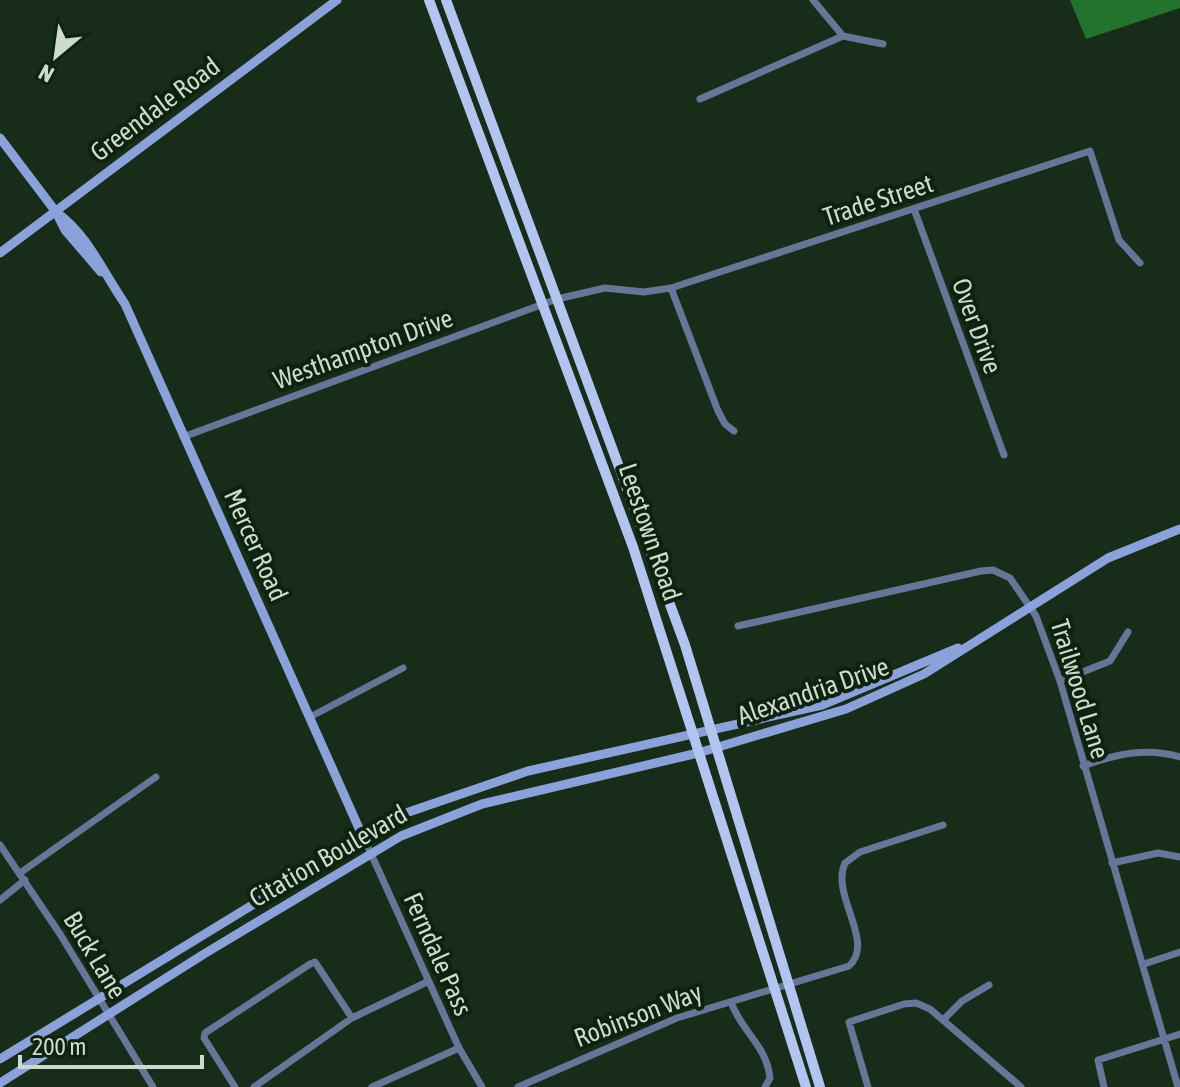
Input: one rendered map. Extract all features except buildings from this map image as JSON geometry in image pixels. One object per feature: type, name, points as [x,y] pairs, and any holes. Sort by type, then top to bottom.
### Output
[{"type":"main road","name":"Leestown Road","points":[[429,0],[544,303],[653,607],[806,1087]]},
{"type":"main road","name":"Leestown Road","points":[[446,0],[685,645],[708,729],[742,823],[820,1087]]},
{"type":"street","name":"Greendale Road","points":[[0,253],[337,0]]},
{"type":"street","points":[[813,0],[843,36]]},
{"type":"street","points":[[700,99],[843,36],[883,44]]},
{"type":"street","name":"Mercer Road","points":[[0,138],[56,212],[71,223],[96,255],[136,328],[362,835]]},
{"type":"street","name":"Trade Street","points":[[557,299],[605,288],[644,292],[671,288],[1090,151],[1119,240],[1140,263]]},
{"type":"street","name":"Over Drive","points":[[914,209],[1004,455]]},
{"type":"street","points":[[671,288],[718,411],[725,424],[734,431]]},
{"type":"street","name":"Westhampton Drive","points":[[183,437],[557,299]]},
{"type":"street","name":"Alexandria Drive","points":[[714,747],[846,709],[924,674],[1108,558],[1180,529]]},
{"type":"street","name":"Trailwood Lane","points":[[738,626],[981,571],[993,570],[1010,578],[1031,604],[1060,681],[1178,1087]]},
{"type":"street","points":[[1060,681],[1110,661],[1128,632]]},
{"type":"street","name":"Alexandria Drive","points":[[708,729],[822,705],[965,646]]},
{"type":"street","points":[[310,717],[403,668]]},
{"type":"street","name":"Citation Boulevard","points":[[0,1059],[362,835],[400,815],[486,784],[708,729]]},
{"type":"street","name":"Citation Boulevard","points":[[0,1083],[370,853],[445,816],[482,804],[714,747]]},
{"type":"street","points":[[1083,766],[1112,756],[1138,752],[1180,757]]},
{"type":"street","points":[[0,900],[23,877],[156,777]]},
{"type":"street","name":"Robinson Way","points":[[518,1087],[677,1018],[844,969],[857,957],[858,943],[840,877],[851,857],[943,825]]},
{"type":"street","name":"Ferndale Pass","points":[[362,835],[459,1048],[482,1087]]},
{"type":"street","name":"Buck Lane","points":[[0,845],[153,1087]]},
{"type":"street","points":[[1112,863],[1158,853],[1180,857]]},
{"type":"street","points":[[1144,964],[1180,952]]},
{"type":"street","points":[[235,1087],[204,1038],[205,1033],[310,964],[315,962],[352,1018]]},
{"type":"street","points":[[254,1087],[352,1018],[429,981]]},
{"type":"street","points":[[943,1020],[971,993],[989,985]]},
{"type":"street","points":[[731,1002],[736,1017],[763,1049],[770,1078],[765,1087]]},
{"type":"street","points":[[868,1087],[850,1029],[852,1019],[916,1003],[943,1020],[1021,1087]]},
{"type":"street","points":[[1104,1087],[1098,1060],[1180,1034]]},
{"type":"street","points":[[372,1087],[459,1048]]},
{"type":"green space","points":[[1070,0],[1180,0],[1180,8],[1086,39]]}]
